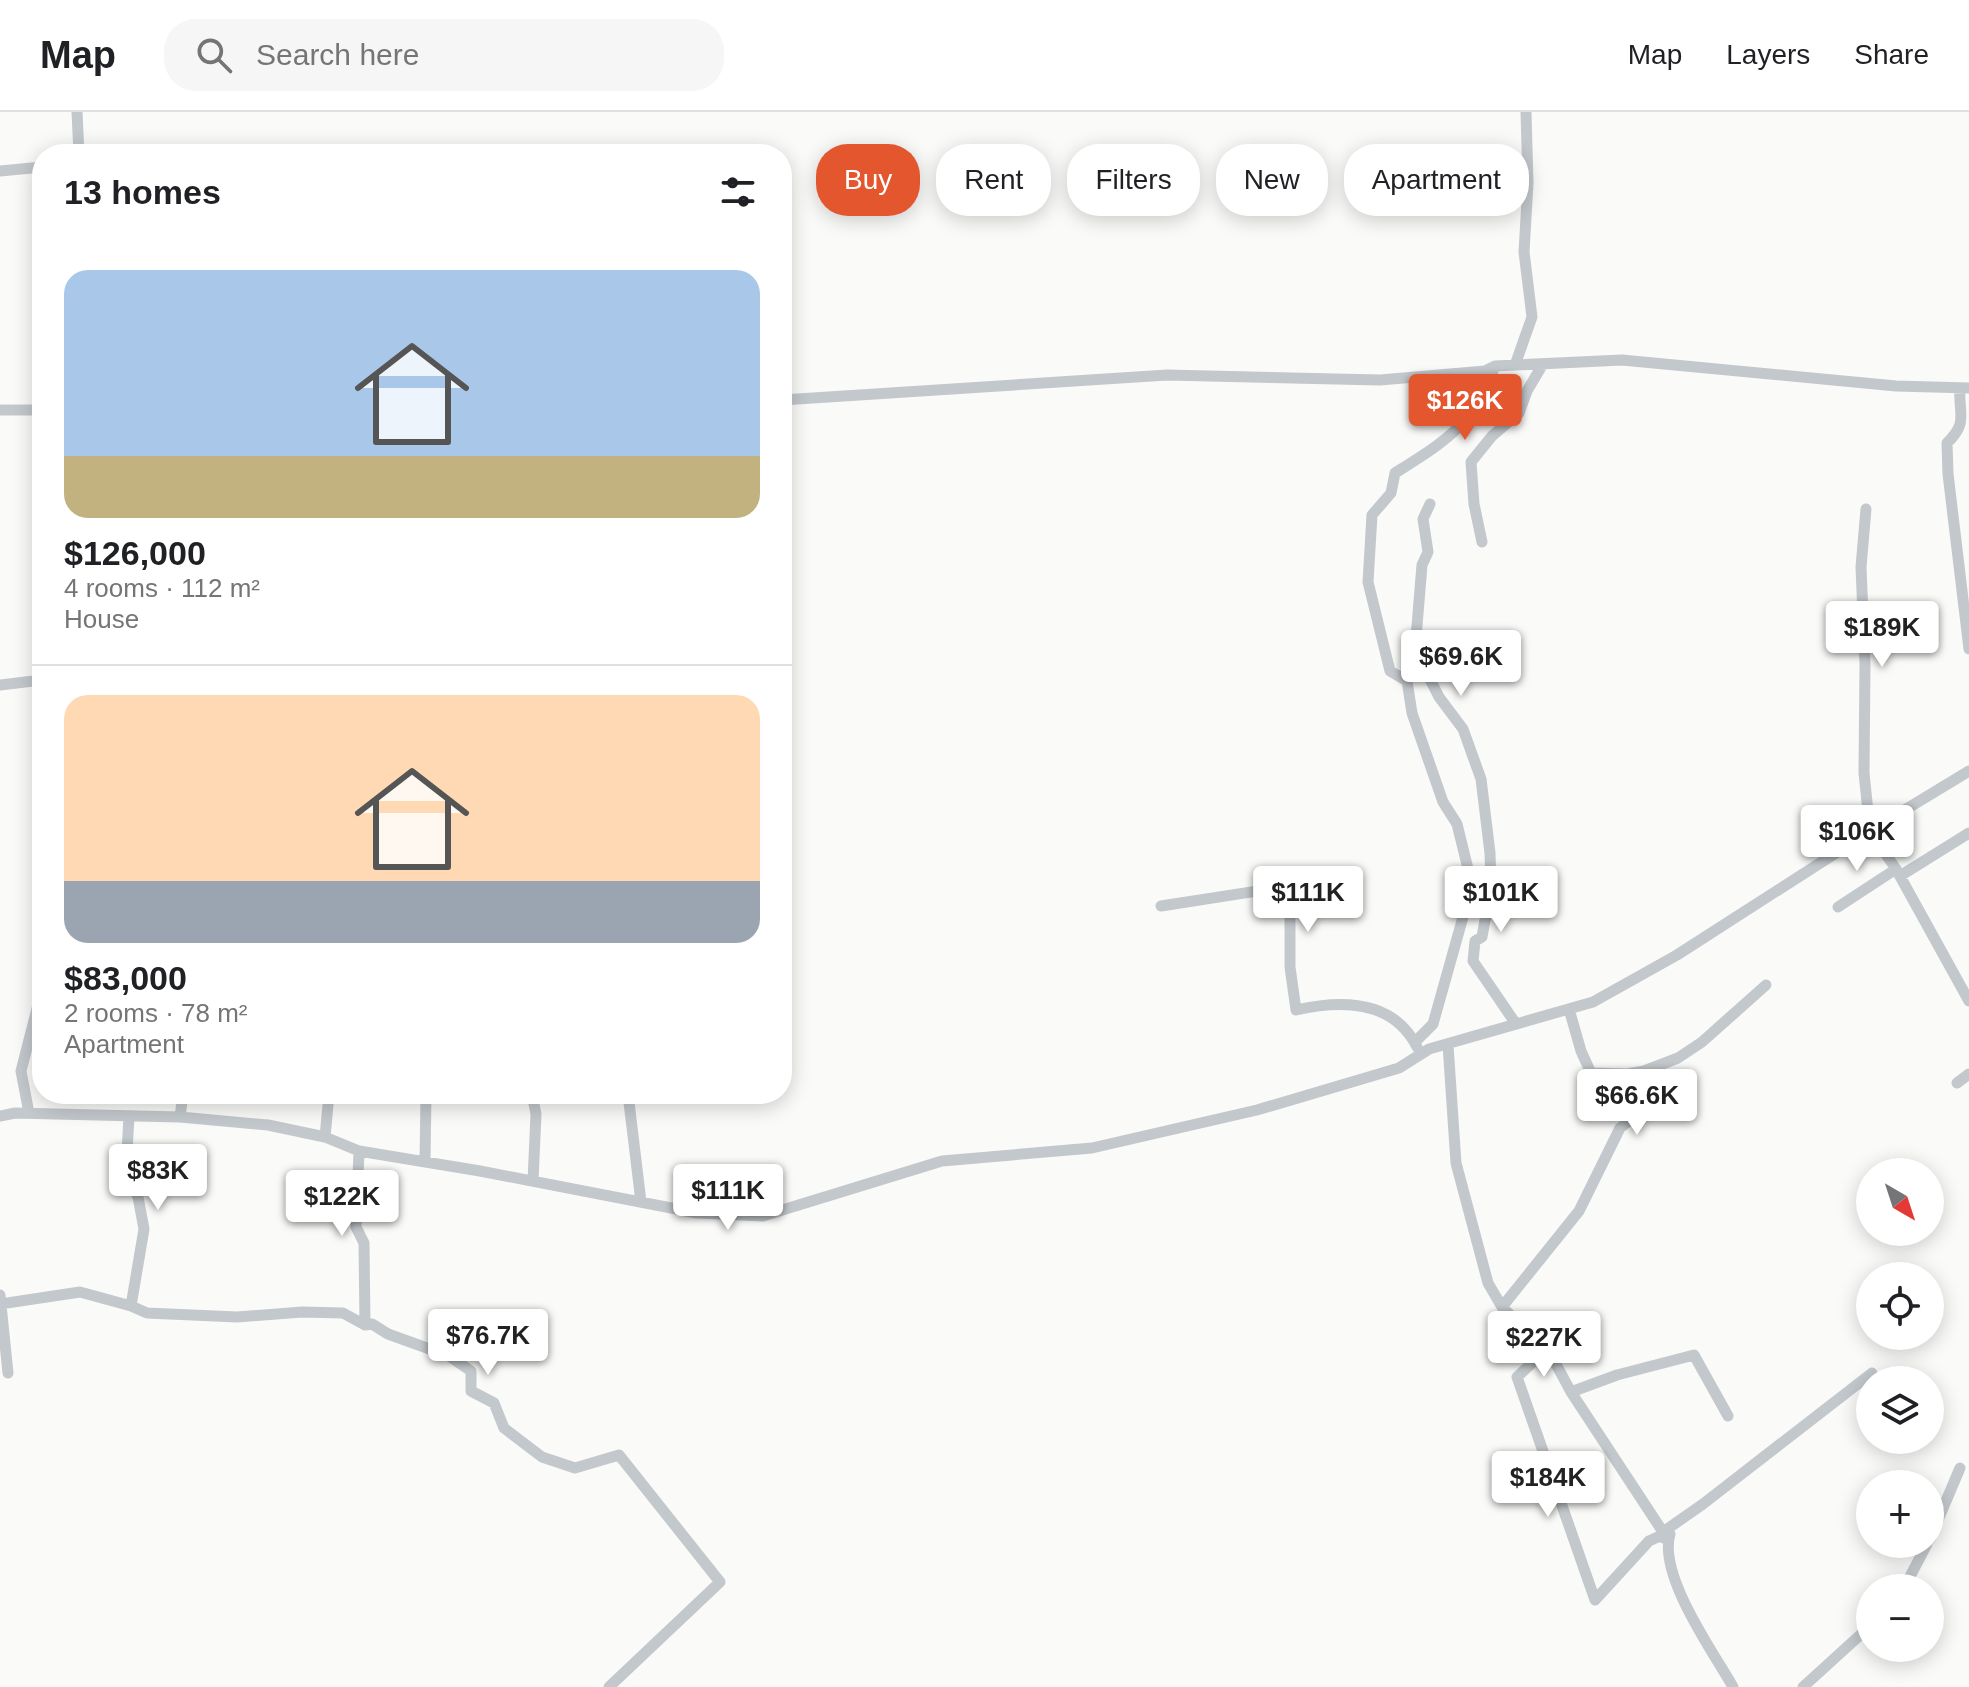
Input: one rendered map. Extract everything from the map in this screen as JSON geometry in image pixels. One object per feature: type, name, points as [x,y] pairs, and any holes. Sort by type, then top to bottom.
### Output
[{"type":"street","points":[[77,112],[79,144]]},
{"type":"street","points":[[1515,365],[1532,317],[1524,252],[1528,183],[1526,112]]},
{"type":"street","points":[[0,171],[32,168]]},
{"type":"street","points":[[792,399],[1167,375],[1380,380],[1485,371],[1495,366],[1622,360],[1896,386],[1965,388],[1959,432],[1947,443],[1969,649]]},
{"type":"street","points":[[1482,542],[1474,504],[1471,462],[1492,436],[1519,413],[1527,391],[1543,364]]},
{"type":"street","points":[[1415,1042],[1433,1024],[1472,885],[1457,824],[1443,802],[1412,713],[1407,681],[1390,671],[1368,582],[1372,515],[1391,493],[1395,473],[1441,443],[1465,422],[1484,395],[1495,366]]},
{"type":"street","points":[[0,410],[32,410]]},
{"type":"street","points":[[1430,504],[1423,519],[1428,552],[1422,565],[1415,650],[1439,697],[1463,729],[1481,779],[1491,886],[1490,904],[1482,937],[1475,941],[1473,961],[1516,1024]]},
{"type":"street","points":[[1866,509],[1861,567],[1865,664],[1864,773],[1870,831],[1898,872],[1969,1001]]},
{"type":"street","points":[[0,685],[32,681]]},
{"type":"street","points":[[0,1116],[29,1113],[180,1117],[268,1125],[325,1137],[359,1151],[697,1213],[763,1216],[942,1161],[1092,1148],[1257,1110],[1399,1068],[1424,1052],[1593,1002],[1677,955],[1969,771]]},
{"type":"street","points":[[1838,907],[1969,833]]},
{"type":"street","points":[[1472,885],[1491,886]]},
{"type":"street","points":[[1161,906],[1290,886],[1291,991],[1296,1010],[1327,1003],[1354,1003],[1389,1016],[1424,1052]]},
{"type":"street","points":[[1569,1009],[1591,1073],[1627,1074],[1678,1058],[1702,1042],[1766,985]]},
{"type":"street","points":[[29,1113],[21,1071],[32,1028]]},
{"type":"street","points":[[1448,1045],[1456,1163],[1488,1283],[1502,1307],[1547,1349],[1571,1392],[1666,1536],[1673,1581],[1733,1687]]},
{"type":"street","points":[[1502,1307],[1579,1211],[1620,1128],[1647,1107],[1661,1105],[1644,1071]]},
{"type":"street","points":[[1957,1083],[1969,1074]]},
{"type":"street","points":[[180,1117],[182,1104]]},
{"type":"street","points":[[325,1137],[328,1104]]},
{"type":"street","points":[[425,1162],[426,1104]]},
{"type":"street","points":[[533,1181],[534,1104]]},
{"type":"street","points":[[629,1104],[641,1202]]},
{"type":"street","points":[[129,1116],[126,1171],[138,1197],[144,1229],[131,1306]]},
{"type":"street","points":[[359,1151],[356,1227],[364,1243],[365,1325]]},
{"type":"street","points":[[8,1373],[1,1301],[80,1292],[147,1313],[237,1317],[302,1312],[343,1313],[365,1325],[372,1324],[388,1334],[449,1356],[471,1371],[471,1391],[494,1403],[504,1428],[542,1457],[575,1468],[619,1455],[720,1582],[609,1687]]},
{"type":"street","points":[[1547,1349],[1517,1377],[1595,1600],[1649,1541],[1666,1536],[1856,1385]]},
{"type":"street","points":[[1571,1392],[1617,1375],[1694,1355],[1728,1416]]},
{"type":"street","points":[[1944,1506],[1960,1468]]},
{"type":"street","points":[[1803,1687],[1856,1639]]}]
